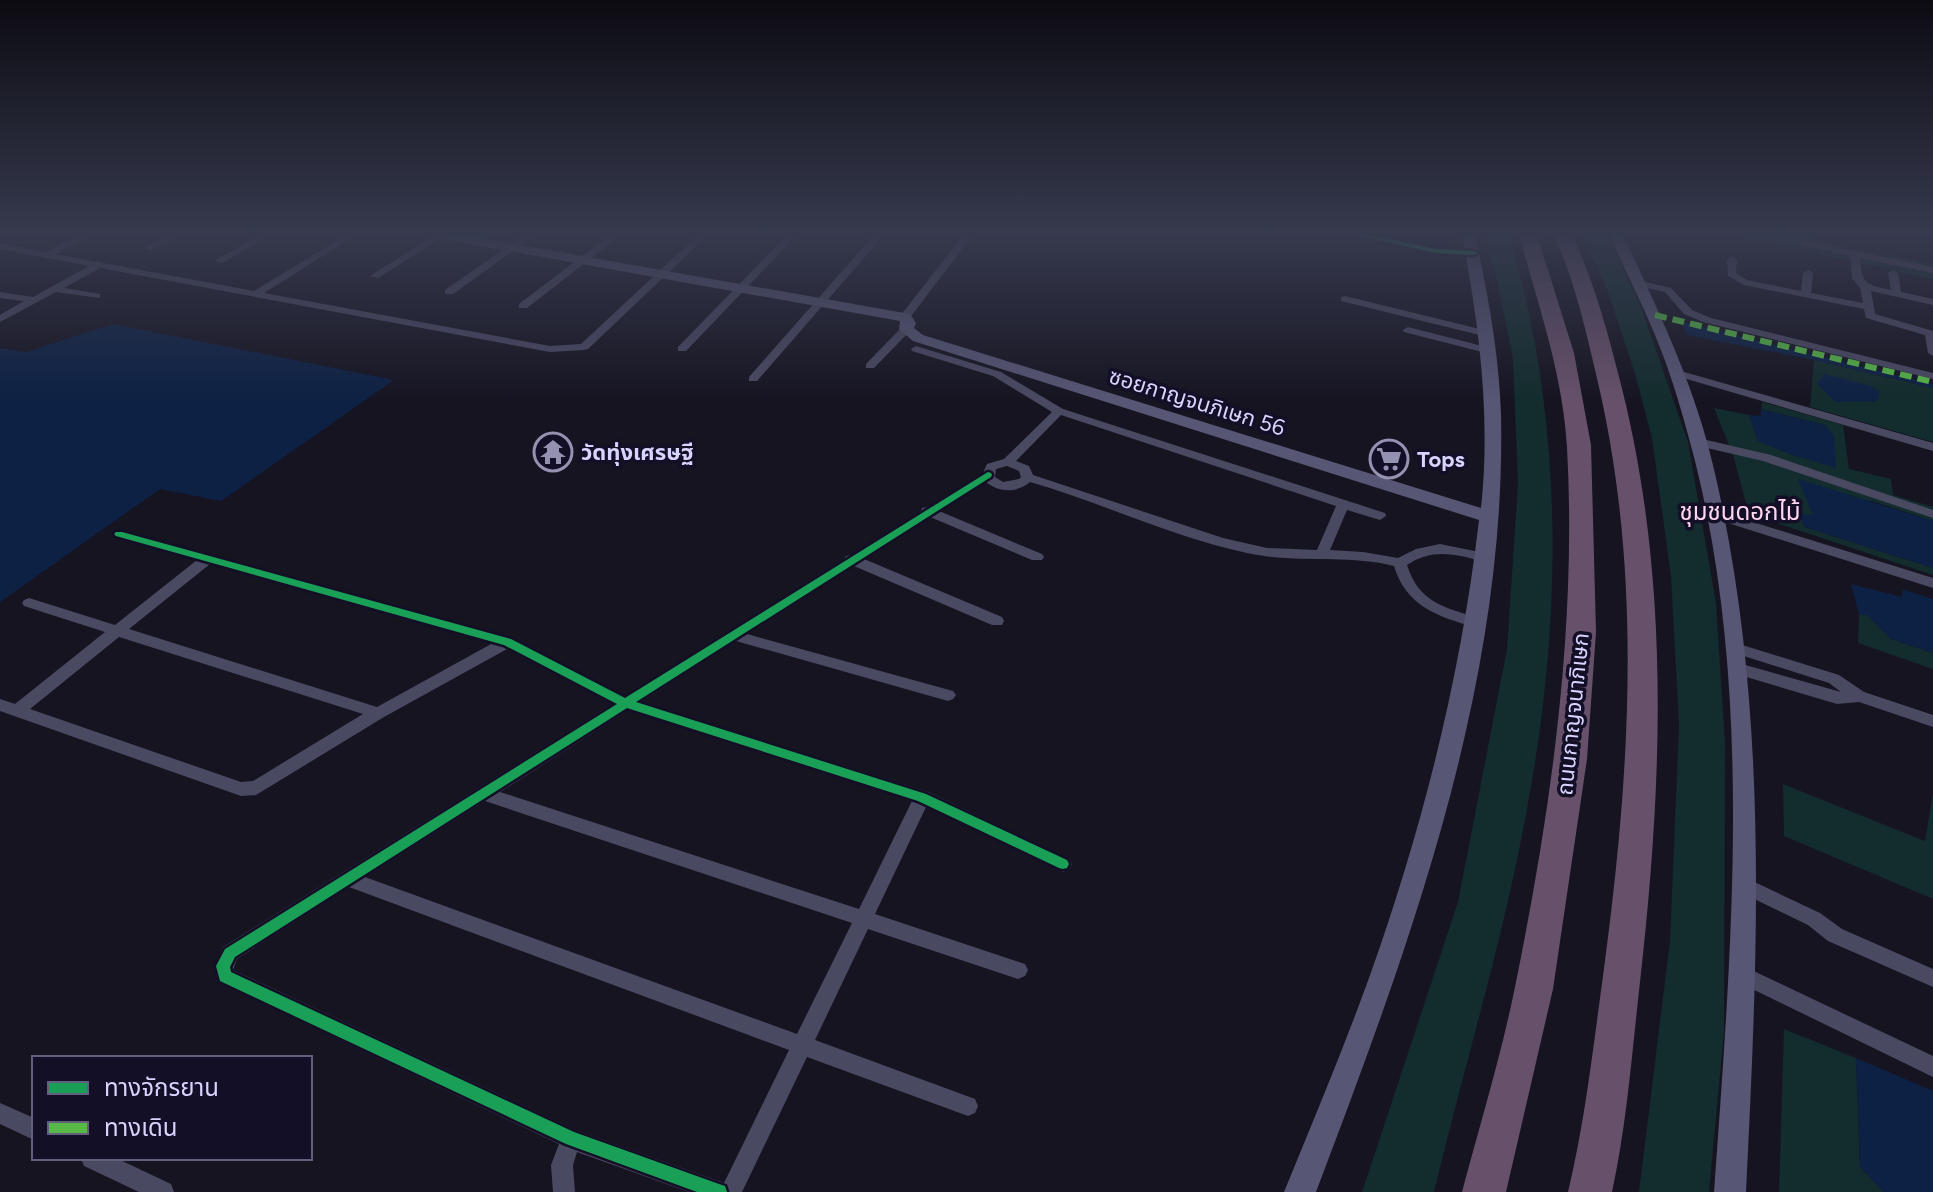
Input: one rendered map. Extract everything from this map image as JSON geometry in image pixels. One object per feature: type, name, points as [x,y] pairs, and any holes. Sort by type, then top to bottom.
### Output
[{"type":"highway","name":"ถนนกาญจนาภิเษก","points":[[1484,1192],[1534,989],[1571,759],[1582,632],[1579,445],[1563,353],[1544,291]]},
{"type":"highway","points":[[1584,291],[1618,405],[1634,500],[1646,627],[1636,866],[1590,1192]]},
{"type":"main road","name":"ซอยกาญจนภิเษก 56","points":[[762,291],[823,301],[906,323],[918,338],[1489,517]]},
{"type":"main road","points":[[1300,1192],[1394,944],[1459,711],[1489,517],[1495,412],[1489,343],[1479,291]]},
{"type":"main road","points":[[1644,291],[1677,373],[1698,442],[1714,514],[1737,659],[1746,886],[1730,1192]]},
{"type":"street","points":[[0,319],[52,291]]},
{"type":"street","points":[[65,291],[96,296]]},
{"type":"street","points":[[237,291],[569,350],[584,347],[643,291]]},
{"type":"street","points":[[255,294],[261,291]]},
{"type":"street","points":[[523,306],[544,291]]},
{"type":"street","points":[[682,349],[738,291]]},
{"type":"street","points":[[753,379],[832,291]]},
{"type":"street","points":[[870,366],[929,291]]},
{"type":"street","points":[[1669,291],[1688,312],[1707,320],[1933,376]]},
{"type":"street","points":[[1791,291],[1867,307]]},
{"type":"street","points":[[1865,291],[1867,307],[1875,320],[1931,333],[1933,353]]},
{"type":"street","points":[[1884,291],[1933,302]]},
{"type":"street","points":[[0,295],[35,300]]},
{"type":"street","points":[[1345,299],[1489,343]]},
{"type":"street","points":[[1408,330],[1489,343]]},
{"type":"street","points":[[916,349],[997,374],[1059,411],[1380,516]]},
{"type":"street","points":[[1677,373],[1933,447]]},
{"type":"street","points":[[719,1192],[571,1139],[225,976],[223,966],[230,953],[988,475],[996,465],[1008,462],[1059,411]]},
{"type":"street","points":[[1698,442],[1767,458],[1933,514]]},
{"type":"street","points":[[1008,462],[1025,469],[1027,477]]},
{"type":"street","points":[[988,475],[991,481],[1002,486],[1018,485],[1027,477]]},
{"type":"street","points":[[1027,477],[1072,489],[1200,535],[1249,549],[1382,557],[1400,563]]},
{"type":"street","points":[[1321,555],[1343,505]]},
{"type":"street","points":[[927,511],[1037,557]]},
{"type":"street","points":[[1714,514],[1933,583]]},
{"type":"street","points":[[119,534],[507,642],[625,703],[922,797],[1063,864]]},
{"type":"street","points":[[1400,563],[1417,551],[1438,549],[1484,557]]},
{"type":"street","points":[[17,711],[207,559]]},
{"type":"street","points":[[851,559],[997,621]]},
{"type":"street","points":[[1400,563],[1404,581],[1418,599],[1453,616],[1475,622]]},
{"type":"street","points":[[29,603],[378,713]]},
{"type":"street","points":[[733,635],[948,695]]},
{"type":"street","points":[[0,705],[241,789],[256,788],[378,713],[507,642]]},
{"type":"street","points":[[1737,659],[1837,698],[1859,696],[1933,721]]},
{"type":"street","points":[[483,793],[1018,970]]},
{"type":"street","points":[[731,1192],[922,797]]},
{"type":"street","points":[[348,879],[968,1106]]},
{"type":"street","points":[[1746,886],[1814,919],[1835,935],[1933,978]]},
{"type":"street","points":[[1743,975],[1933,1067]]},
{"type":"street","points":[[0,1113],[32,1128]]},
{"type":"street","points":[[564,1192],[562,1165],[571,1139]]},
{"type":"street","points":[[96,1160],[163,1192]]},
{"type":"green space","points":[[1499,291],[1524,291],[1527,303],[1540,372],[1552,512],[1548,653],[1541,723],[1521,842],[1434,1192],[1362,1192],[1458,902],[1507,649],[1518,484],[1513,359]]},
{"type":"green space","points":[[1608,291],[1633,291],[1688,442],[1716,603],[1725,743],[1724,1032],[1709,1192],[1639,1192],[1670,941],[1679,724],[1671,576],[1652,438],[1634,370]]},
{"type":"green space","points":[[1814,360],[1933,388],[1933,442],[1810,407]]},
{"type":"green space","points":[[1762,402],[1843,425],[1849,469],[1891,479],[1893,495],[1933,507],[1933,521],[1872,501],[1807,499],[1814,516],[1798,514],[1805,527],[1933,568],[1933,575],[1749,514],[1733,455],[1714,408],[1749,415],[1758,441],[1825,425],[1761,409]]},
{"type":"green space","points":[[1859,615],[1867,615],[1891,639],[1933,653],[1933,669],[1858,643]]},
{"type":"green space","points":[[1783,784],[1925,841],[1933,794],[1933,899],[1784,836]]},
{"type":"green space","points":[[1784,1029],[1856,1058],[1860,1167],[1884,1192],[1779,1192]]},
{"type":"water","points":[[1682,322],[1933,384],[1933,388],[1687,335]]},
{"type":"water","points":[[113,324],[394,380],[221,501],[160,489],[0,602],[0,348],[26,352]]},
{"type":"water","points":[[1824,374],[1871,386],[1880,392],[1877,401],[1836,402],[1817,384]]},
{"type":"water","points":[[1761,409],[1825,425],[1834,435],[1836,468],[1758,441],[1749,415],[1761,416]]},
{"type":"water","points":[[1798,479],[1933,521],[1933,568],[1805,527],[1797,514],[1813,515]]},
{"type":"water","points":[[1851,584],[1902,597],[1902,589],[1933,599],[1933,653],[1891,639],[1867,615],[1859,615]]},
{"type":"water","points":[[1856,1058],[1933,1091],[1933,1192],[1884,1192],[1860,1167]]},
{"type":"marked path","points":[[1655,315],[1933,382]]},
{"type":"cycle path","points":[[719,1192],[571,1139],[225,976],[223,966],[230,953],[988,475]]},
{"type":"cycle path","points":[[119,534],[507,642],[625,703],[922,797],[1063,864]]},
{"type":"place","name":"วัดทุ่งเศรษฐี","points":[[553,452]]},
{"type":"place","name":"Tops","points":[[1389,459]]},
{"type":"district","name":"ชุมชนดอกไม้","points":[[1740,511]]}]
